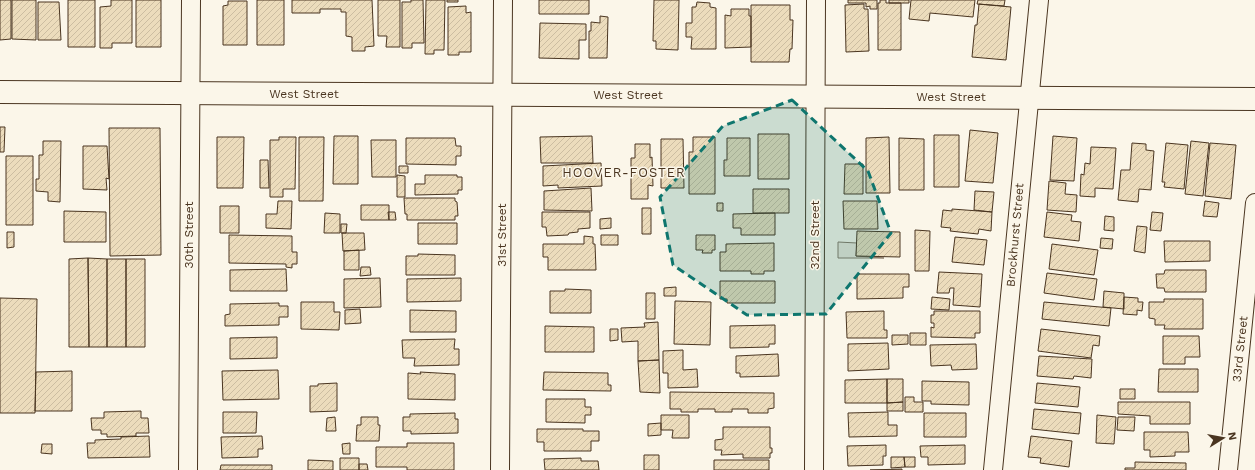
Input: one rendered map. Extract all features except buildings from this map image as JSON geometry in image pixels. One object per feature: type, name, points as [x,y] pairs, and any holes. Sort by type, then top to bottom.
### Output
[{"type":"street","name":"30th Street","points":[[188,470],[191,0]]},
{"type":"street","name":"31st Street","points":[[500,470],[503,0]]},
{"type":"street","name":"32nd Street","points":[[814,470],[816,0]]},
{"type":"street","name":"Brockhurst Street","points":[[993,470],[1028,97],[1039,0]]},
{"type":"street","name":"West Street","points":[[0,92],[816,95],[1255,99]]},
{"type":"street","name":"33rd Street","points":[[1228,470],[1255,203]]},
{"type":"highlighted area","points":[[792,100],[868,171],[891,233],[826,314],[747,315],[673,265],[660,197],[723,126]]},
{"type":"shaded area","points":[[838,242],[857,243],[856,256],[884,258],[838,258]]},
{"type":"district","name":"HOOVER-FOSTER","points":[[624,172]]}]
